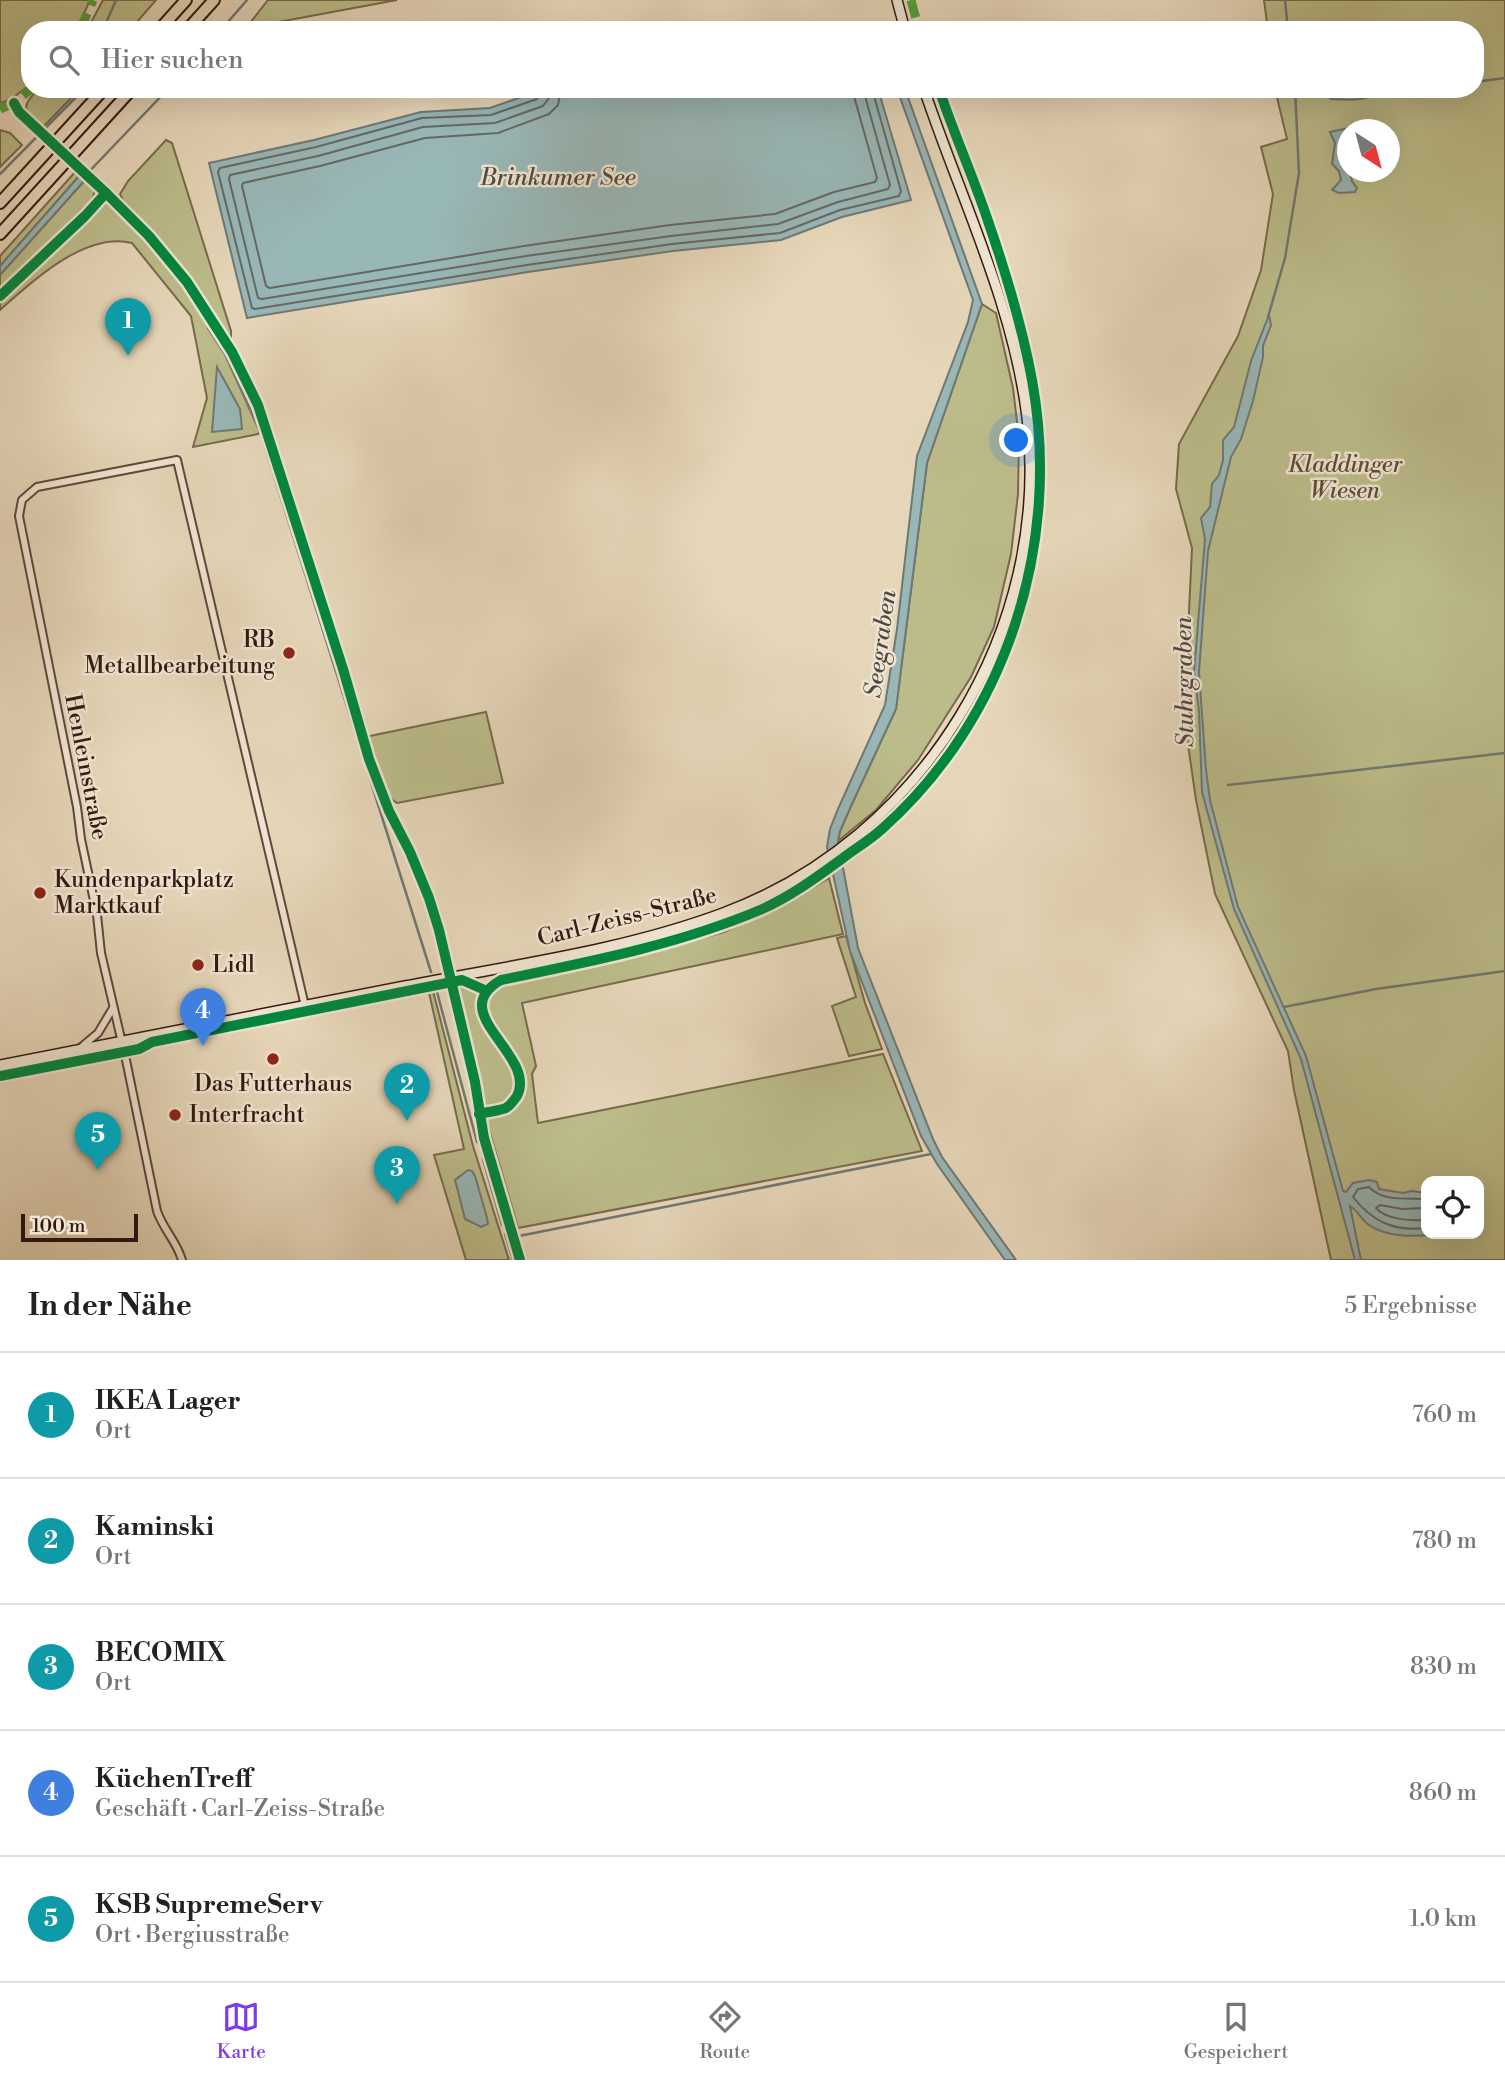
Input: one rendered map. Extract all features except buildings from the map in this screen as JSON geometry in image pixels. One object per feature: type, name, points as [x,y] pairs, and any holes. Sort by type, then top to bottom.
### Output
[{"type":"highway","points":[[167,21],[186,0]]},
{"type":"highway","points":[[195,21],[214,0]]},
{"type":"highway","points":[[0,203],[96,98]]},
{"type":"highway","points":[[0,234],[124,98]]},
{"type":"main road","points":[[897,0],[903,21]]},
{"type":"main road","name":"Carl-Zeiss-Straße","points":[[0,1065],[527,962],[677,929],[759,898],[826,859],[886,810],[943,743],[969,703],[1006,617],[1019,573],[1028,518],[1030,472],[1027,417],[1017,361],[994,282],[927,98]]},
{"type":"street","name":"Henleinstraße","points":[[182,1260],[179,1248],[162,1225],[157,1211],[101,953],[97,915],[75,795],[19,516],[22,499],[37,487],[177,460],[305,1006]]},
{"type":"street","points":[[79,1049],[98,1033],[113,1008]]},
{"type":"green space","points":[[0,0],[90,0],[81,21],[21,21],[21,92],[0,103]]},
{"type":"green space","points":[[103,0],[156,0],[138,21],[92,21]]},
{"type":"green space","points":[[268,0],[397,0],[284,21],[252,21]]},
{"type":"green space","name":"Kladdinger Wiesen","points":[[1264,0],[1505,0],[1505,1260],[1331,1260],[1288,1051],[1215,894],[1196,800],[1184,717],[1192,548],[1176,489],[1179,444],[1238,336],[1261,270],[1273,194],[1261,147],[1287,139],[1277,98],[1484,98],[1484,21],[1267,21]]},
{"type":"green space","points":[[71,98],[42,128],[26,109],[28,100]]},
{"type":"green space","points":[[0,130],[10,133],[22,145],[0,167]]},
{"type":"green space","points":[[166,140],[172,143],[231,338],[227,338],[180,266],[123,201],[120,194],[128,181]]},
{"type":"green space","points":[[76,171],[80,175],[0,266],[0,256]]},
{"type":"green space","points":[[85,180],[95,191],[92,200],[0,290],[0,275]]},
{"type":"green space","points":[[108,201],[166,265],[217,335],[255,407],[261,430],[258,434],[193,447],[207,398],[191,316],[132,243],[114,241],[78,251],[44,273],[0,310],[0,302]]},
{"type":"green space","points":[[982,304],[996,313],[1013,388],[1019,439],[1018,494],[1011,554],[994,627],[971,677],[918,760],[876,810],[838,841],[840,831],[896,709],[927,463]]},
{"type":"green space","points":[[486,712],[503,783],[397,803],[390,798],[365,737]]},
{"type":"green space","points":[[829,878],[843,934],[522,1003],[536,1066],[532,1074],[538,1123],[883,1054],[922,1151],[518,1228],[490,1133],[457,983],[488,992],[502,983],[651,953],[724,932],[784,905]]},
{"type":"green space","points":[[846,936],[865,1003],[882,1049],[849,1056],[832,1006],[856,997],[837,938]]},
{"type":"green space","points":[[432,987],[473,1146],[509,1260],[466,1260],[434,1155],[464,1149],[428,988]]},
{"type":"water","name":"Brinkumer See","points":[[518,98],[881,98],[911,200],[842,217],[781,240],[673,251],[528,272],[247,318],[209,163],[314,140],[421,112],[490,108]]},
{"type":"water","points":[[900,98],[908,98],[982,304],[927,463],[896,709],[840,831],[838,841],[858,948],[933,1139],[942,1157],[1016,1260],[1005,1260],[937,1164],[921,1136],[850,951],[827,847],[830,829],[838,809],[885,705],[897,629],[917,456],[968,322],[973,300]]},
{"type":"water","points":[[1330,98],[1365,98],[1352,100]]},
{"type":"water","points":[[1337,131],[1337,169],[1332,164],[1335,143],[1330,132]]},
{"type":"water","points":[[80,175],[85,180],[0,275],[0,266]]},
{"type":"water","points":[[1339,182],[1353,182],[1357,188],[1355,192],[1339,193],[1332,190]]},
{"type":"water","points":[[1269,315],[1271,325],[1263,346],[1253,401],[1241,439],[1231,457],[1208,551],[1199,672],[1206,770],[1210,800],[1238,907],[1306,1056],[1343,1191],[1346,1192],[1353,1183],[1369,1180],[1377,1182],[1379,1189],[1403,1193],[1421,1192],[1421,1235],[1385,1233],[1369,1225],[1350,1206],[1361,1260],[1355,1260],[1301,1059],[1234,909],[1202,792],[1199,711],[1194,672],[1205,539],[1201,518],[1210,507],[1212,484],[1219,475],[1223,460],[1223,440],[1234,427],[1251,361]]},
{"type":"water","points":[[217,367],[240,409],[242,429],[212,432]]},
{"type":"water","points":[[468,1170],[475,1176],[487,1218],[488,1224],[481,1227],[465,1219],[455,1180]]},
{"type":"waterway","points":[[107,21],[116,0]]},
{"type":"waterway","points":[[229,21],[247,0]]},
{"type":"waterway","name":"Stuhrgraben","points":[[1285,0],[1287,21]]},
{"type":"waterway","points":[[1484,81],[1505,78]]},
{"type":"waterway","points":[[0,174],[75,98]]},
{"type":"waterway","points":[[82,179],[159,98]]},
{"type":"waterway","name":"Stuhrgraben","points":[[1268,317],[1285,258],[1299,173],[1295,98]]},
{"type":"waterway","points":[[208,328],[225,354],[261,434]]},
{"type":"waterway","points":[[265,447],[431,972]]},
{"type":"waterway","points":[[1228,785],[1505,753]]},
{"type":"waterway","points":[[1284,1007],[1376,989],[1505,971]]},
{"type":"waterway","points":[[437,992],[477,1142]]},
{"type":"waterway","points":[[519,1236],[931,1154]]},
{"type":"waterway","points":[[483,1159],[502,1225]]},
{"type":"waterway","points":[[505,1234],[513,1260]]},
{"type":"marked path","points":[[84,21],[93,0]]},
{"type":"marked path","points":[[911,0],[917,21]]},
{"type":"marked path","points":[[0,109],[21,97]]},
{"type":"cycle path","points":[[479,1114],[508,1107],[517,1096],[520,1081],[515,1065],[486,1020],[482,1006],[486,993],[501,980],[665,943],[760,910],[793,893],[877,833],[926,785],[962,735],[992,681],[1015,624],[1031,564],[1039,503],[1039,442],[1032,380],[1013,300],[982,204],[942,98]]},
{"type":"cycle path","points":[[14,103],[19,112],[149,236],[187,282],[232,352],[258,405],[343,669],[369,759],[389,811],[429,898],[439,930],[475,1082],[484,1138],[520,1260]]},
{"type":"cycle path","points":[[0,296],[106,193]]},
{"type":"cycle path","points":[[0,1076],[139,1049],[152,1042],[462,980],[487,991]]},
{"type":"place","name":"IKEA Lager","points":[[128,356]]},
{"type":"place","name":"RB Metallbearbeitung","points":[[289,653]]},
{"type":"place","name":"Kundenparkplatz Marktkauf","points":[[40,893]]},
{"type":"place","name":"Lidl","points":[[198,965]]},
{"type":"place","name":"KüchenTreff","points":[[203,1046]]},
{"type":"place","name":"Das Futterhaus","points":[[273,1059]]},
{"type":"place","name":"Interfracht","points":[[175,1115]]},
{"type":"place","name":"Kaminski","points":[[407,1121]]},
{"type":"place","name":"KSB SupremeServ","points":[[98,1170]]},
{"type":"place","name":"BECOMIX","points":[[397,1204]]},
{"type":"water label","name":"Seegraben","points":[[881,644]]}]
